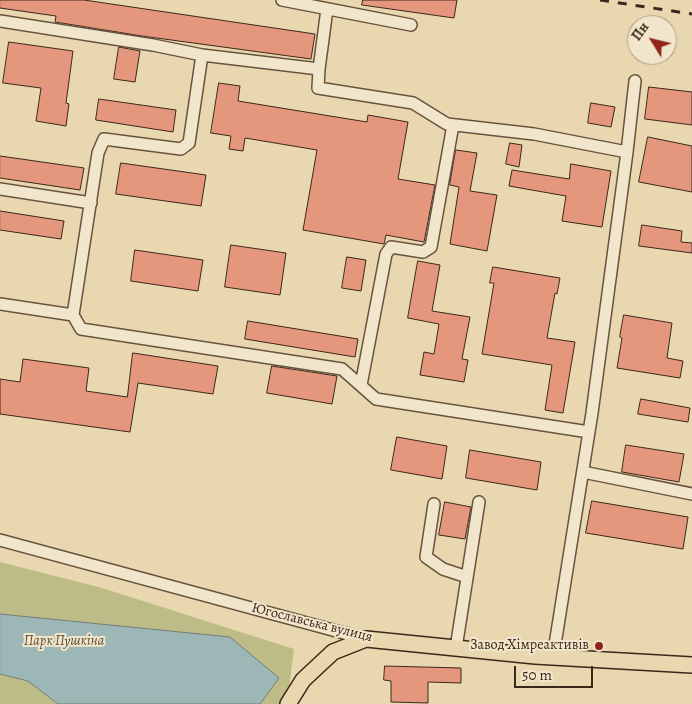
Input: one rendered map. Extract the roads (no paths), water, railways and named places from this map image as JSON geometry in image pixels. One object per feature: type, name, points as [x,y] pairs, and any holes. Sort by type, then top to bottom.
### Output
[{"type":"main road","name":"Югославська вулиця","points":[[366,639],[554,657],[692,665]]},
{"type":"main road","points":[[288,704],[303,680],[333,652],[366,639]]},
{"type":"street","points":[[282,0],[411,25]]},
{"type":"street","points":[[327,9],[318,88],[413,103],[447,124],[534,134],[627,152]]},
{"type":"street","points":[[0,21],[153,44],[202,55],[319,69]]},
{"type":"street","points":[[202,55],[189,143],[181,149],[104,139],[98,153],[73,315],[81,329],[342,369],[376,399],[589,432]]},
{"type":"street","points":[[554,657],[612,270],[635,81]]},
{"type":"street","points":[[361,385],[386,254],[391,247],[424,252],[431,247],[453,125]]},
{"type":"street","points":[[0,189],[91,203]]},
{"type":"street","points":[[0,304],[73,315]]},
{"type":"street","points":[[583,472],[692,494]]},
{"type":"street","points":[[456,648],[479,502]]},
{"type":"street","points":[[434,504],[426,557],[442,569],[467,577]]},
{"type":"street","name":"Югославська вулиця","points":[[0,540],[366,639]]},
{"type":"water","name":"Парк Пушкіна","points":[[0,614],[230,637],[279,678],[260,704],[58,704],[28,681],[0,674]]},
{"type":"railway","points":[[600,0],[692,14]]},
{"type":"place","name":"Завод Хімреактивів","points":[[599,646]]}]
